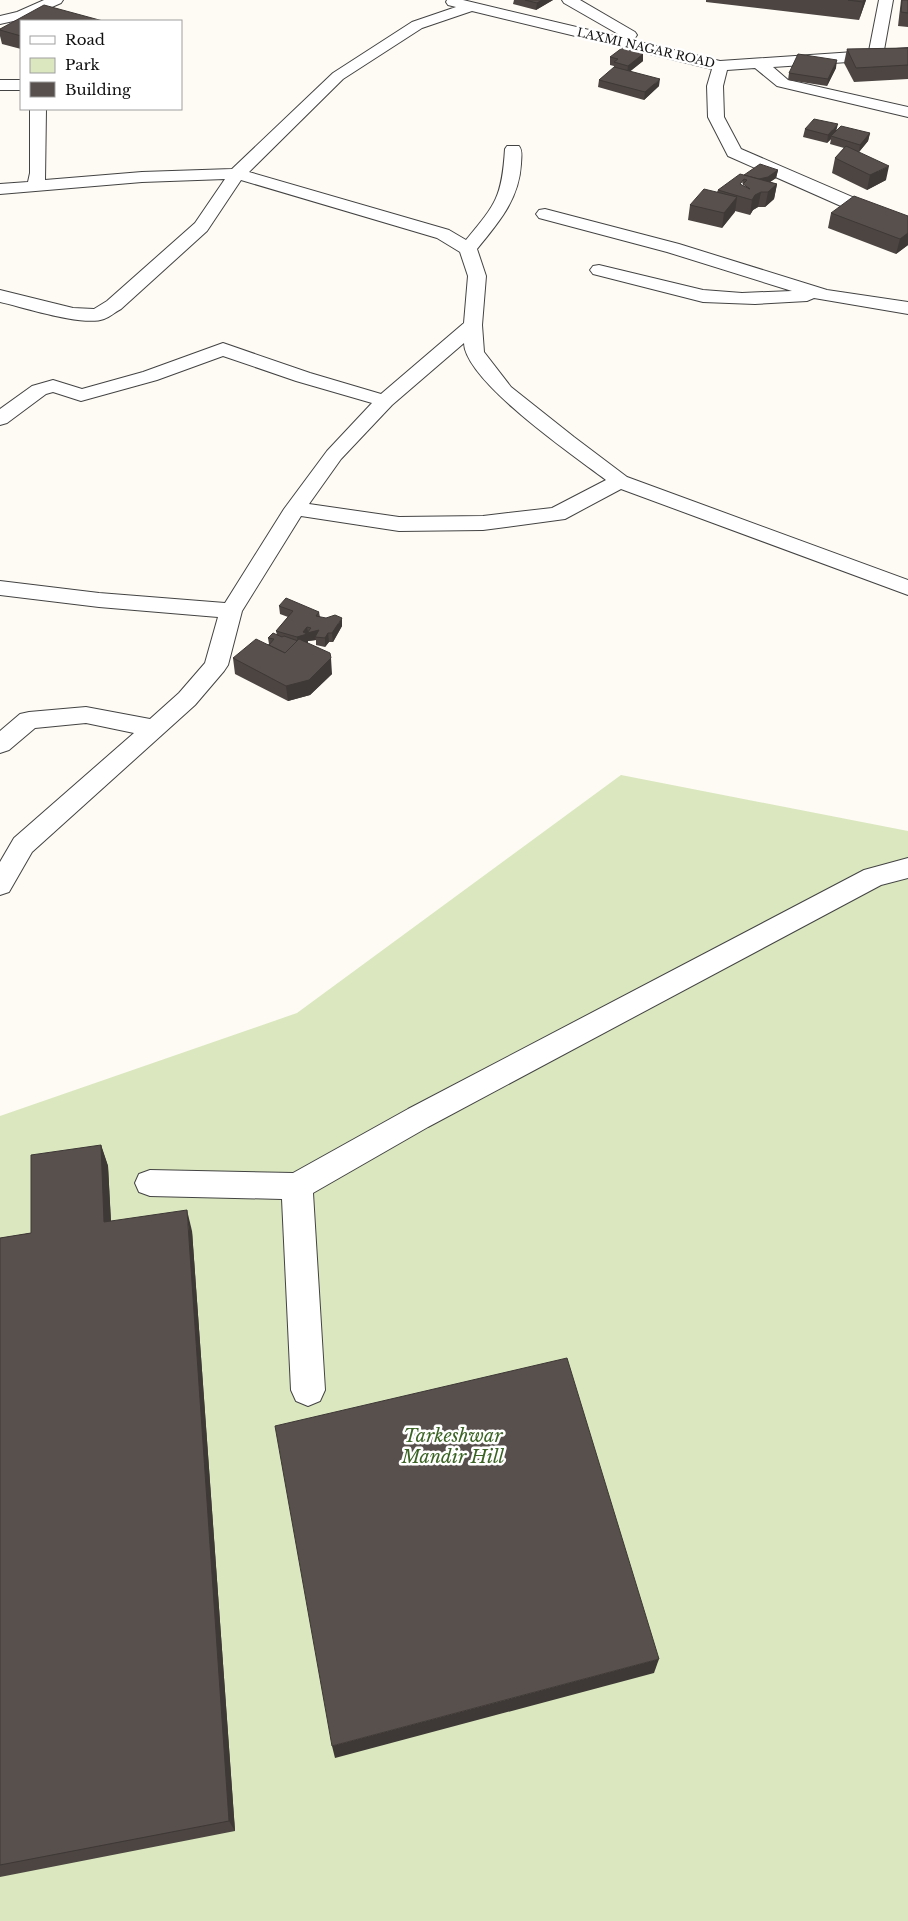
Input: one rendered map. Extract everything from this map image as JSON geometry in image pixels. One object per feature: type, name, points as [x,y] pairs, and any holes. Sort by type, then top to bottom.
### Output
[{"type":"street","points":[[0,20],[22,15],[56,0]]},
{"type":"street","name":"LAXMI NAGAR ROAD","points":[[446,0],[720,66],[908,53]]},
{"type":"street","points":[[569,0],[655,50]]},
{"type":"street","points":[[876,55],[886,0]]},
{"type":"street","points":[[0,296],[73,314],[98,315],[114,305],[201,227],[237,174],[338,76],[417,25],[470,7]]},
{"type":"street","points":[[758,63],[783,83],[908,112]]},
{"type":"street","points":[[720,66],[715,86],[716,117],[734,152],[874,214],[908,227]]},
{"type":"street","points":[[0,85],[20,85]]},
{"type":"street","points":[[35,186],[38,174],[38,110]]},
{"type":"street","points":[[468,250],[508,192],[512,174],[513,149]]},
{"type":"street","points":[[0,189],[142,177],[237,174],[443,234],[468,250],[477,276],[473,324],[474,352],[504,391],[620,481],[908,588]]},
{"type":"street","points":[[545,214],[672,248],[820,294],[908,308]]},
{"type":"street","points":[[599,270],[662,288],[705,296],[750,299],[820,294]]},
{"type":"street","points":[[0,885],[23,845],[187,699],[216,665],[231,611],[295,510],[334,455],[385,401],[473,324]]},
{"type":"street","points":[[0,419],[40,390],[52,386],[81,395],[150,376],[223,349],[273,368],[385,401]]},
{"type":"street","points":[[295,510],[399,524],[483,523],[557,514],[620,481]]},
{"type":"street","points":[[0,588],[99,600],[231,611]]},
{"type":"street","points":[[0,744],[29,720],[86,715],[154,728]]},
{"type":"street","points":[[150,1182],[297,1186],[418,1118],[873,878],[908,868]]},
{"type":"street","points":[[297,1186],[308,1390]]},
{"type":"green space","name":"Tarkeshwar Mandir Hill","points":[[621,775],[908,831],[908,1921],[0,1921],[0,1116],[297,1013]]},
{"type":"building","points":[[525,0],[542,0],[537,3]]},
{"type":"building","points":[[848,0],[864,0],[863,2]]},
{"type":"building","points":[[902,0],[908,0],[908,13],[901,12]]},
{"type":"building","points":[[44,5],[99,20],[20,20],[20,36],[0,29]]},
{"type":"building","points":[[622,48],[643,54],[628,66],[614,62],[618,59],[610,57]]},
{"type":"building","points":[[908,48],[908,65],[856,68],[847,49]]},
{"type":"building","points":[[798,54],[837,60],[828,79],[789,73]]},
{"type":"building","points":[[614,67],[660,79],[645,92],[599,80]]},
{"type":"building","points":[[814,119],[838,124],[828,135],[805,129]]},
{"type":"building","points":[[841,126],[870,133],[860,145],[831,136]]},
{"type":"building","points":[[846,146],[889,166],[870,175],[835,158]]},
{"type":"building","points":[[760,164],[778,170],[768,177],[759,179],[744,175]]},
{"type":"building","points":[[740,174],[777,184],[768,192],[761,192],[755,195],[752,200],[718,190]],"holes":[[[744,179],[747,180],[743,184],[750,189],[740,184]]]},
{"type":"building","points":[[704,189],[737,197],[724,213],[690,205]]},
{"type":"building","points":[[854,196],[908,216],[908,233],[900,239],[831,213]]},
{"type":"building","points":[[286,598],[319,612],[316,616],[326,618],[335,615],[342,618],[332,633],[328,633],[325,638],[315,637],[319,630],[307,633],[311,628],[307,627],[303,632],[307,634],[297,637],[276,631],[293,611],[279,606]]},
{"type":"building","points":[[273,633],[298,641],[285,653],[269,645],[274,639],[268,638]]},
{"type":"building","points":[[256,639],[285,653],[299,639],[330,653],[331,658],[309,680],[286,686],[233,658]]},
{"type":"building","points":[[101,1145],[104,1222],[187,1210],[229,1821],[0,1865],[0,1238],[31,1233],[31,1155]]},
{"type":"building","points":[[567,1358],[659,1659],[332,1746],[275,1426]]}]
